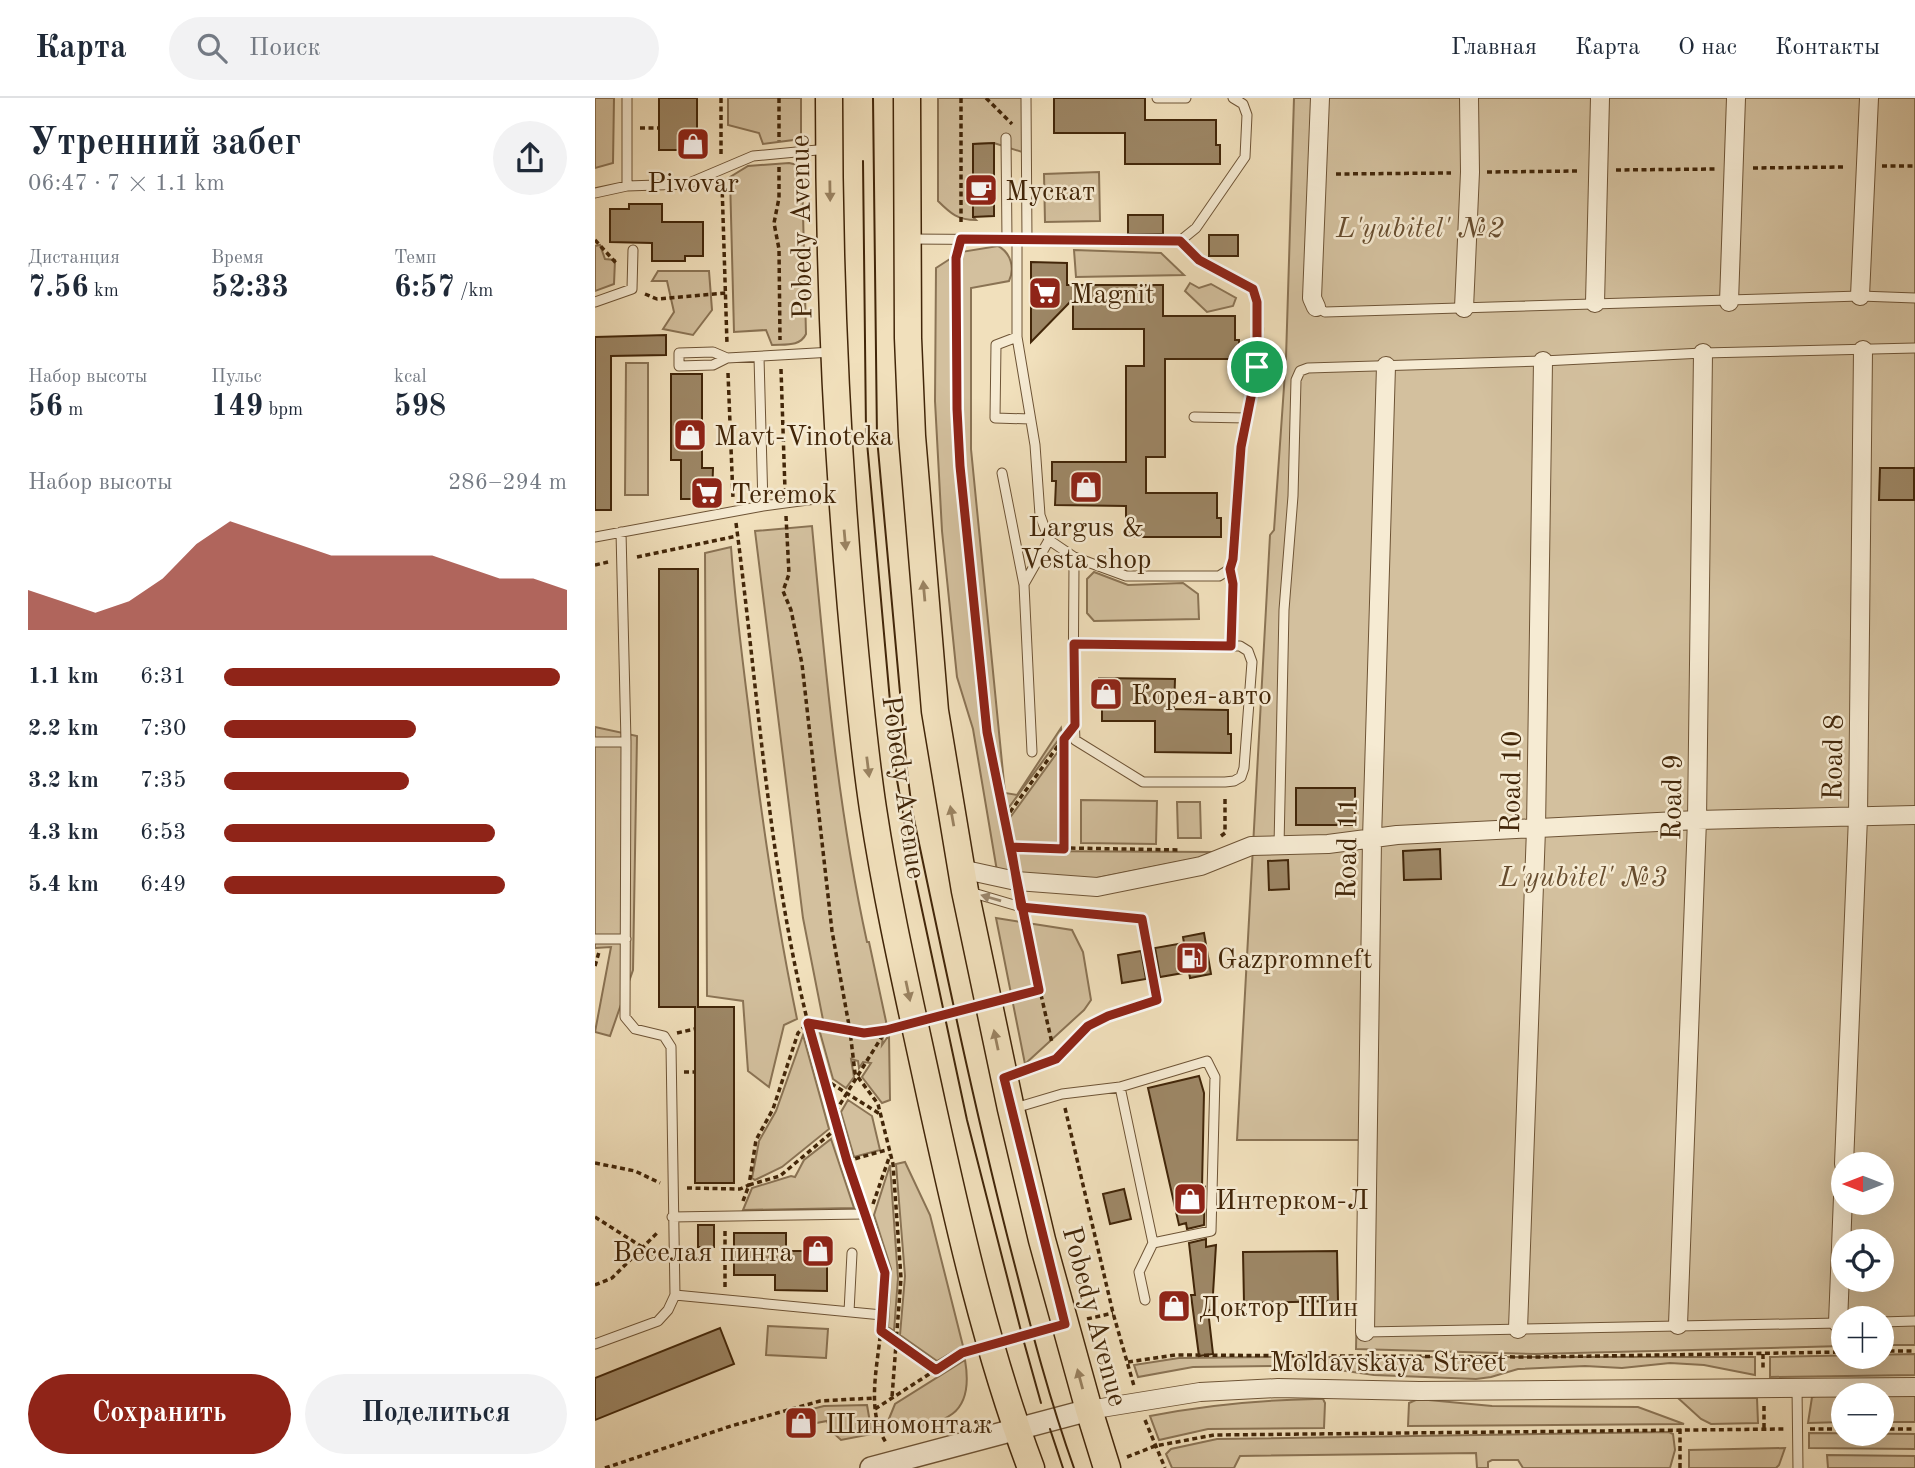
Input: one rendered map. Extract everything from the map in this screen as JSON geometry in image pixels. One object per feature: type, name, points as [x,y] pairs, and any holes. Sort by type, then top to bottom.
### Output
[{"type":"main road","name":"Pobedy Avenue","points":[[829,98],[841,495],[859,697],[873,809],[914,1022],[945,1164],[991,1345],[1016,1429],[1031,1468]]},
{"type":"main road","name":"Pobedy Avenue","points":[[907,98],[912,436],[935,710],[963,880],[1011,1109],[1065,1324],[1107,1467]]},
{"type":"street","points":[[1316,307],[1311,299],[1320,98]]},
{"type":"street","points":[[1465,309],[1470,172],[1469,98]]},
{"type":"street","points":[[1595,303],[1600,98]]},
{"type":"street","points":[[1729,302],[1736,98]]},
{"type":"street","points":[[1860,296],[1869,98]]},
{"type":"street","name":"Road 8","points":[[1844,1152],[1858,817],[1863,350]]},
{"type":"street","name":"Road 9","points":[[1678,1325],[1697,820],[1703,353]]},
{"type":"street","name":"Road 10","points":[[1518,1329],[1536,829],[1543,361]]},
{"type":"street","name":"Road 11","points":[[1365,1332],[1372,839],[1386,366]]},
{"type":"street","points":[[963,880],[1097,887],[1201,866],[1251,846],[1328,844],[1397,835],[1697,820],[1915,815]]},
{"type":"street","points":[[1840,1306],[1843,1215]]},
{"type":"street","name":"Moldavskaya Street","points":[[871,1468],[1089,1410],[1200,1392],[1278,1388],[1419,1391],[1915,1387]]},
{"type":"lane","points":[[627,98],[627,186]]},
{"type":"lane","points":[[1026,98],[1026,138],[1017,240],[1017,337],[1030,419],[1040,515],[1049,540],[1074,557],[1126,576],[1219,576],[1230,569],[1233,559],[1241,447],[1257,367],[1257,302],[1253,289],[1199,260],[1180,241]]},
{"type":"lane","points":[[1157,98],[1186,98]]},
{"type":"lane","points":[[908,239],[1180,241],[1196,228],[1245,158],[1247,115],[1243,103],[1233,98]]},
{"type":"lane","points":[[1006,138],[1017,240]]},
{"type":"lane","points":[[595,193],[627,186],[687,184],[753,156],[829,149]]},
{"type":"lane","points":[[595,302],[632,284],[633,250]]},
{"type":"lane","points":[[1316,307],[1325,312],[1860,296],[1915,298]]},
{"type":"lane","points":[[1017,337],[996,345],[995,418],[1030,419]]},
{"type":"lane","points":[[1279,846],[1284,610],[1293,496],[1296,380],[1300,371],[1308,368],[1703,353],[1915,348]]},
{"type":"lane","points":[[727,358],[713,365],[679,366],[679,353],[713,352],[727,358],[759,358],[835,352]]},
{"type":"lane","points":[[759,358],[763,506]]},
{"type":"lane","points":[[1194,418],[1247,418]]},
{"type":"lane","points":[[1002,473],[1024,585],[1032,752]]},
{"type":"lane","points":[[595,537],[763,506],[841,495]]},
{"type":"lane","points":[[595,1344],[658,1321],[669,1310],[675,1295],[671,1188],[671,1047],[664,1036],[635,1029],[625,1017],[626,742],[621,532]]},
{"type":"lane","points":[[1024,585],[1049,540]]},
{"type":"lane","points":[[1074,557],[1074,644],[1075,740],[1143,782],[1226,782],[1241,777],[1244,768],[1252,662],[1248,651],[1240,646],[1074,644]]},
{"type":"lane","points":[[595,742],[626,742]]},
{"type":"lane","points":[[963,880],[1021,907],[1142,919],[1157,1000],[1108,1016],[1088,1026],[1056,1059],[1004,1078]]},
{"type":"lane","points":[[595,940],[626,939]]},
{"type":"lane","points":[[1011,1109],[1062,1094],[1120,1087],[1207,1061],[1215,1077],[1211,1231],[1153,1242]]},
{"type":"lane","points":[[1120,1087],[1153,1242],[1139,1272],[1145,1300]]},
{"type":"lane","points":[[672,1217],[865,1214]]},
{"type":"lane","points":[[849,1311],[852,1253]]},
{"type":"lane","points":[[675,1295],[882,1315]]},
{"type":"lane","points":[[1894,1322],[1915,1321]]},
{"type":"lane","points":[[1365,1332],[1831,1323]]},
{"type":"lane","points":[[1797,1388],[1798,1468]]},
{"type":"path","points":[[721,98],[721,169],[734,511],[770,813],[808,1023],[847,1161],[885,1273],[874,1398],[879,1433],[899,1461]]},
{"type":"path","points":[[779,98],[779,198],[774,223],[779,249],[789,574],[783,591],[791,610],[802,664],[832,931],[851,1031],[855,1073],[879,1104],[890,1151],[901,1278],[893,1397]]},
{"type":"path","points":[[961,98],[961,239],[956,258],[960,466],[987,732],[1016,881]]},
{"type":"path","points":[[986,98],[1026,138]]},
{"type":"path","points":[[595,240],[632,284],[657,299],[726,293]]},
{"type":"path","points":[[595,565],[737,536]]},
{"type":"path","points":[[1230,569],[1233,584],[1231,646]]},
{"type":"path","points":[[1004,820],[1064,739],[1064,849]]},
{"type":"path","points":[[1216,841],[1226,833],[1226,782]]},
{"type":"path","points":[[1011,847],[1180,850]]},
{"type":"path","points":[[1021,907],[1056,1059]]},
{"type":"path","points":[[808,1023],[864,1033],[886,1030],[1039,990]]},
{"type":"path","points":[[737,1216],[749,1185],[756,1140],[773,1109],[798,1033],[808,1023]]},
{"type":"path","points":[[833,1115],[886,1030]]},
{"type":"path","points":[[824,1078],[882,1115]]},
{"type":"path","points":[[1062,1094],[1113,1313],[1131,1374]]},
{"type":"path","points":[[595,1163],[635,1171],[671,1188],[740,1189],[781,1175],[837,1128]]},
{"type":"path","points":[[847,1161],[890,1151]]},
{"type":"path","points":[[865,1214],[871,1210],[890,1151]]},
{"type":"path","points":[[725,1216],[726,1299]]},
{"type":"path","points":[[595,1217],[675,1267]]},
{"type":"path","points":[[595,1285],[612,1278],[672,1217]]},
{"type":"path","points":[[875,1409],[962,1353],[1113,1313]]},
{"type":"path","points":[[881,1331],[936,1370]]},
{"type":"path","points":[[1894,1351],[1915,1351]]},
{"type":"path","points":[[1128,1362],[1175,1355],[1535,1357],[1831,1352]]},
{"type":"path","points":[[605,1468],[731,1426],[820,1401],[874,1398]]},
{"type":"path","points":[[1680,1429],[1680,1468]]},
{"type":"path","points":[[1107,1467],[1155,1446],[1214,1435],[1831,1429]]},
{"type":"path","points":[[1894,1429],[1915,1429]]},
{"type":"green space","points":[[595,98],[614,98],[613,163],[595,168]]},
{"type":"green space","points":[[728,98],[801,98],[801,139],[763,144],[759,133],[728,125]]},
{"type":"green space","points":[[938,98],[1022,98],[1022,152],[994,143],[973,144],[973,217],[976,220],[955,215],[938,201]]},
{"type":"green space","name":"L'yubitel' №3","points":[[1294,98],[1915,98],[1915,1345],[1894,1345],[1894,1306],[1831,1306],[1831,1346],[1536,1354],[1356,1349],[1360,1140],[1237,1140],[1270,535],[1274,530],[1286,358]]},
{"type":"green space","points":[[789,163],[798,165],[802,172],[806,334],[796,343],[772,345],[766,330],[734,332],[730,177],[748,166]]},
{"type":"green space","points":[[1099,172],[1100,221],[1045,222],[1044,174]]},
{"type":"green space","points":[[600,245],[605,259],[615,260],[614,284],[595,291],[595,246]]},
{"type":"green space","points":[[998,246],[1011,261],[1009,281],[971,288],[971,449],[1005,793],[1017,795],[1061,728],[1062,735],[1007,810],[991,732],[966,482],[961,404],[961,252]]},
{"type":"green space","points":[[1074,250],[1161,253],[1184,275],[1076,277]]},
{"type":"green space","points":[[953,257],[952,391],[957,480],[977,689],[1011,873],[997,871],[973,729],[957,677],[942,531],[935,401],[936,268]]},
{"type":"green space","points":[[658,271],[709,271],[712,310],[693,335],[663,329],[674,312],[667,281],[652,281]]},
{"type":"green space","points":[[1190,283],[1199,288],[1211,284],[1236,298],[1233,306],[1207,312],[1185,291]]},
{"type":"green space","points":[[626,363],[648,363],[648,495],[625,495]]},
{"type":"green space","points":[[812,526],[833,735],[848,839],[867,942],[887,1026],[884,1026],[882,1045],[889,1035],[890,1100],[882,1103],[862,1077],[871,1063],[863,1062],[859,1068],[858,1061],[851,1059],[854,1077],[846,1088],[833,1079],[819,1029],[825,1030],[803,918],[755,531]]},
{"type":"green space","points":[[731,547],[764,828],[797,1019],[784,1025],[769,1087],[748,1071],[743,1001],[707,996],[705,553]]},
{"type":"green space","points":[[1094,572],[1128,585],[1183,583],[1198,594],[1199,619],[1094,621],[1087,613],[1087,579]]},
{"type":"green space","points":[[595,727],[637,736],[633,970],[610,1036],[595,1032],[611,947],[595,948]]},
{"type":"green space","points":[[1062,746],[1061,844],[1015,844],[1009,819]]},
{"type":"green space","points":[[1081,800],[1157,801],[1156,844],[1081,843]]},
{"type":"green space","points":[[1177,802],[1200,802],[1201,838],[1178,838]]},
{"type":"green space","points":[[1015,851],[1210,852],[1203,857],[1092,879],[1018,873]]},
{"type":"green space","points":[[996,918],[1072,930],[1083,952],[1091,1000],[1084,1010],[1025,1064]]},
{"type":"green space","points":[[803,1035],[829,1129],[782,1167],[755,1180],[752,1178],[759,1141],[776,1111]]},
{"type":"green space","points":[[848,1100],[872,1116],[880,1150],[854,1157],[841,1112]]},
{"type":"green space","points":[[831,1139],[854,1208],[743,1210],[752,1188],[795,1177],[804,1160]]},
{"type":"green space","points":[[905,1162],[930,1215],[963,1346],[937,1361],[900,1335],[905,1276],[896,1164]]},
{"type":"green space","points":[[890,1165],[898,1278],[894,1331],[888,1327],[891,1269],[874,1215]]},
{"type":"green space","points":[[768,1326],[828,1329],[826,1358],[766,1355]]},
{"type":"green space","points":[[1894,1354],[1915,1354],[1915,1375],[1770,1377],[1770,1357],[1831,1356],[1831,1369],[1894,1369]]},
{"type":"green space","points":[[1755,1357],[1755,1375],[1704,1365],[1670,1363],[1622,1368],[1585,1366],[1518,1369],[1476,1379],[1374,1375],[1311,1366],[1193,1367],[1138,1377],[1134,1365],[1179,1358]]},
{"type":"green space","points":[[965,1360],[965,1397],[958,1408],[937,1422],[888,1431],[886,1426],[895,1404]]},
{"type":"green space","points":[[1831,1395],[1831,1422],[1808,1423],[1812,1397]]},
{"type":"green space","points":[[1894,1395],[1915,1396],[1915,1422],[1894,1422]]},
{"type":"green space","points":[[1678,1398],[1757,1398],[1758,1423],[1711,1424],[1701,1419]]},
{"type":"green space","points":[[1323,1399],[1324,1428],[1208,1429],[1159,1440],[1150,1416],[1232,1404]]},
{"type":"green space","points":[[1418,1399],[1492,1406],[1638,1407],[1684,1424],[1408,1426],[1409,1403]]},
{"type":"green space","points":[[867,1405],[872,1434],[841,1440],[830,1430],[827,1421],[811,1424],[808,1410],[824,1406]]},
{"type":"green space","points":[[1809,1433],[1831,1433],[1831,1446],[1894,1446],[1894,1434],[1915,1434],[1915,1449],[1809,1448]]},
{"type":"green space","points":[[1673,1434],[1675,1450],[1670,1468],[1523,1468],[1518,1460],[1492,1460],[1488,1462],[1488,1468],[1477,1468],[1476,1453],[1240,1456],[1234,1468],[1172,1468],[1166,1454],[1171,1449],[1217,1439]]},
{"type":"green space","points":[[1785,1448],[1776,1468],[1689,1468],[1689,1450]]},
{"type":"green space","points":[[1827,1455],[1915,1456],[1915,1468],[1828,1468]]},
{"type":"building","points":[[659,98],[697,98],[697,150],[659,150]]},
{"type":"building","points":[[1054,98],[1145,98],[1145,120],[1216,120],[1216,145],[1220,145],[1220,164],[1125,164],[1125,133],[1054,133]]},
{"type":"building","points":[[994,143],[994,216],[973,217],[973,144]]},
{"type":"building","points":[[629,204],[662,204],[662,222],[703,222],[703,256],[685,256],[685,261],[652,261],[652,243],[610,242],[610,209],[629,209]]},
{"type":"building","points":[[1128,215],[1163,215],[1163,234],[1128,234]]},
{"type":"building","points":[[1209,235],[1238,235],[1238,256],[1209,256]]},
{"type":"building","points":[[1031,262],[1067,263],[1067,285],[1163,285],[1163,316],[1235,316],[1235,340],[1239,340],[1239,359],[1165,359],[1165,457],[1146,457],[1146,493],[1217,493],[1217,518],[1221,518],[1221,537],[1126,537],[1126,506],[1055,505],[1056,481],[1052,481],[1052,462],[1126,462],[1126,366],[1144,366],[1144,329],[1073,329],[1073,299],[1031,342]]},
{"type":"building","points":[[666,335],[666,355],[611,356],[611,510],[595,510],[595,337]]},
{"type":"building","points":[[671,374],[702,374],[702,468],[713,468],[712,499],[681,499],[681,460],[671,460]]},
{"type":"building","points":[[1880,468],[1914,468],[1914,500],[1879,500]]},
{"type":"building","points":[[659,569],[698,569],[698,1007],[734,1007],[734,1183],[695,1183],[695,1007],[659,1007]]},
{"type":"building","points":[[1099,678],[1175,679],[1174,709],[1228,710],[1231,753],[1155,752],[1155,721],[1102,721]]},
{"type":"building","points":[[1296,788],[1355,788],[1355,825],[1296,825]]},
{"type":"building","points":[[1440,849],[1441,879],[1404,880],[1403,851]]},
{"type":"building","points":[[1288,860],[1289,889],[1269,890],[1268,861]]},
{"type":"building","points":[[1204,933],[1211,974],[1190,978],[1189,972],[1160,977],[1155,948],[1184,943],[1183,937]]},
{"type":"building","points":[[1141,951],[1146,979],[1122,983],[1118,955]]},
{"type":"building","points":[[1199,1076],[1204,1093],[1204,1225],[1187,1229],[1186,1223],[1179,1225],[1148,1088]]},
{"type":"building","points":[[1124,1189],[1131,1219],[1110,1224],[1103,1194]]},
{"type":"building","points":[[698,1225],[714,1225],[714,1247],[698,1247]]},
{"type":"building","points":[[734,1233],[786,1233],[786,1251],[827,1251],[827,1291],[775,1290],[775,1275],[734,1275]]},
{"type":"building","points":[[1206,1239],[1206,1247],[1216,1245],[1212,1310],[1208,1310],[1213,1354],[1199,1356],[1191,1295],[1195,1295],[1189,1243]]},
{"type":"building","points":[[1337,1251],[1338,1301],[1244,1303],[1243,1252]]},
{"type":"building","points":[[720,1328],[734,1364],[595,1420],[595,1378]]},
{"type":"tram line","points":[[873,98],[877,438],[912,810],[1008,1239],[1038,1354],[1074,1468]]},
{"type":"tram line","points":[[863,161],[866,431],[897,780],[910,854],[967,1120],[1041,1403]]},
{"type":"tram line","points":[[1050,1429],[1063,1468]]},
{"type":"place","name":"Pivovar","points":[[693,144]]},
{"type":"place","name":"Мускат","points":[[981,190]]},
{"type":"place","name":"Magnit","points":[[1045,293]]},
{"type":"place","name":"Mavt-Vinoteka","points":[[690,435]]},
{"type":"place","name":"Largus & Vesta shop","points":[[1086,487]]},
{"type":"place","name":"Teremok","points":[[707,493]]},
{"type":"place","name":"Корея-авто","points":[[1106,694]]},
{"type":"place","name":"Gazpromneft","points":[[1192,958]]},
{"type":"place","name":"Интерком-Л","points":[[1190,1199]]},
{"type":"place","name":"Веселая пинта","points":[[818,1251]]},
{"type":"place","name":"Доктор Шин","points":[[1174,1306]]},
{"type":"place","name":"Шиномонтаж","points":[[801,1423]]},
{"type":"route","points":[[1257,367],[1241,447],[1230,569],[1233,584],[1231,646],[1074,644],[1075,725],[1064,739],[1064,849],[1011,847],[1021,907],[1142,919],[1157,1000],[1108,1016],[1088,1026],[1056,1059],[1004,1078],[1042,1240],[1065,1324],[962,1353],[936,1370],[881,1331],[885,1273],[847,1161],[808,1023],[864,1033],[886,1030],[1039,990],[1021,907],[987,732],[960,466],[956,258],[961,239],[1180,241],[1199,260],[1253,289],[1257,302],[1257,367]]},
{"type":"park label","name":"L'yubitel' №2","points":[[1420,227]]}]
